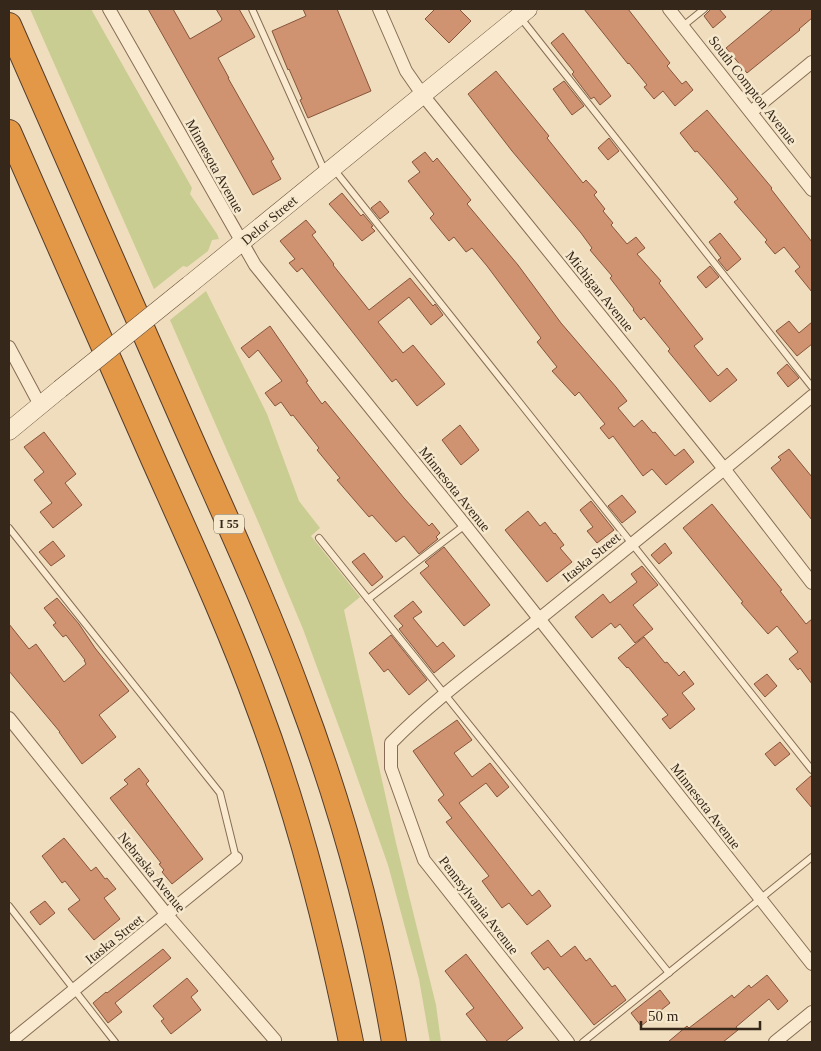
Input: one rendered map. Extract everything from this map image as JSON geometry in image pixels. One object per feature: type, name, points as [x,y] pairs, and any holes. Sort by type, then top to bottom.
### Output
[{"type":"highway","name":"I 55","points":[[9,25],[244,557],[300,694],[354,863],[375,948],[394,1042]]},
{"type":"highway","points":[[9,132],[196,555],[230,634],[260,712],[288,794],[312,875],[334,959],[351,1042]]},
{"type":"street","name":"Minnesota Avenue","points":[[109,9],[255,265],[465,524],[812,964]]},
{"type":"street","name":"Michigan Avenue","points":[[379,9],[406,71],[422,94],[725,470],[812,583]]},
{"type":"street","name":"South Compton Avenue","points":[[669,9],[812,190]]},
{"type":"street","name":"Delor Street","points":[[9,431],[523,12]]},
{"type":"street","points":[[751,112],[812,62]]},
{"type":"street","points":[[9,347],[40,404]]},
{"type":"street","name":"Itaska Street","points":[[391,742],[632,543],[725,470],[812,396]]},
{"type":"street","name":"Nebraska Avenue","points":[[9,718],[166,915],[275,1042]]},
{"type":"street","name":"Pennsylvania Avenue","points":[[391,742],[391,768],[424,860],[568,1042]]},
{"type":"street","name":"Itaska Street","points":[[10,1042],[236,858]]},
{"type":"street","points":[[774,1042],[812,1012]]},
{"type":"lane","points":[[252,9],[329,170],[632,543],[812,770]]},
{"type":"lane","points":[[683,26],[704,9]]},
{"type":"lane","points":[[523,12],[812,388]]},
{"type":"lane","points":[[368,599],[465,524]]},
{"type":"lane","points":[[9,528],[220,793],[236,858]]},
{"type":"lane","points":[[319,538],[669,973]]},
{"type":"lane","points":[[583,1042],[812,857]]},
{"type":"lane","points":[[9,906],[115,1042]]},
{"type":"green space","points":[[30,9],[91,9],[192,188],[190,194],[217,234],[219,239],[212,240],[208,251],[187,267],[183,266],[154,289]]},
{"type":"green space","points":[[206,291],[267,414],[299,501],[320,528],[311,536],[360,597],[344,610],[396,843],[436,1005],[441,1042],[430,1042],[419,979],[388,865],[303,629],[170,320]]},
{"type":"building","points":[[148,9],[173,9],[190,39],[221,21],[222,19],[216,9],[239,9],[255,37],[218,58],[274,159],[271,161],[281,179],[253,195]]},
{"type":"building","points":[[303,9],[337,9],[371,91],[308,118],[300,100],[302,99],[272,31],[306,16]]},
{"type":"building","points":[[435,9],[459,9],[471,21],[449,43],[425,19]]},
{"type":"building","points":[[584,9],[628,9],[670,63],[667,66],[682,84],[686,81],[693,90],[675,106],[663,91],[654,99],[644,87],[647,85]]},
{"type":"building","points":[[711,9],[719,9],[726,17],[713,28],[704,16]]},
{"type":"building","points":[[773,9],[812,9],[812,18],[747,73],[726,48]]},
{"type":"building","points":[[563,33],[611,96],[600,105],[594,97],[591,99],[572,74],[574,72],[551,43]]},
{"type":"building","points":[[496,71],[549,136],[547,138],[583,183],[586,180],[597,192],[594,195],[605,209],[603,211],[613,223],[611,225],[627,244],[636,237],[645,248],[637,254],[661,281],[659,283],[703,339],[694,346],[718,376],[727,368],[737,380],[710,402],[668,351],[670,349],[644,317],[641,320],[633,310],[610,278],[612,276],[590,250],[592,248],[581,233],[512,151],[468,94]]},
{"type":"building","points":[[564,81],[584,106],[572,115],[553,89]]},
{"type":"building","points":[[707,110],[772,188],[812,242],[812,292],[795,271],[800,267],[784,247],[775,254],[765,242],[767,240],[734,202],[738,199],[680,133]]},
{"type":"building","points":[[609,138],[619,151],[608,160],[598,148]]},
{"type":"building","points":[[425,152],[433,162],[437,158],[471,200],[467,204],[518,265],[561,323],[627,401],[618,408],[634,427],[642,420],[675,456],[684,449],[694,462],[666,485],[652,469],[643,476],[613,436],[609,439],[600,428],[605,424],[579,392],[575,396],[552,371],[557,367],[537,342],[541,338],[487,266],[472,248],[466,252],[454,237],[449,241],[430,218],[434,214],[408,181],[420,172],[412,162]]},
{"type":"building","points":[[342,193],[361,216],[363,214],[373,226],[371,227],[375,231],[362,241],[329,204]]},
{"type":"building","points":[[380,201],[389,212],[380,219],[371,208]]},
{"type":"building","points":[[306,220],[316,232],[312,235],[333,265],[369,310],[410,278],[443,315],[431,325],[409,297],[378,322],[403,353],[413,345],[445,384],[417,406],[396,379],[392,382],[302,268],[297,272],[289,263],[295,259],[280,241]]},
{"type":"building","points":[[720,233],[741,259],[727,271],[718,260],[721,258],[709,242]]},
{"type":"building","points":[[710,266],[719,277],[706,288],[697,277]]},
{"type":"building","points":[[789,321],[799,333],[812,322],[812,344],[797,356],[776,331]]},
{"type":"building","points":[[270,326],[322,404],[325,401],[404,498],[429,526],[432,523],[440,533],[436,537],[438,539],[419,554],[404,536],[396,542],[372,515],[369,517],[337,480],[340,478],[317,450],[319,448],[293,415],[291,416],[281,402],[275,406],[265,393],[282,381],[258,350],[249,358],[241,348]]},
{"type":"building","points":[[787,364],[799,378],[788,387],[777,373]]},
{"type":"building","points":[[460,425],[479,450],[461,465],[442,440]]},
{"type":"building","points":[[44,432],[76,474],[65,483],[82,505],[53,528],[40,512],[52,503],[34,480],[44,472],[24,447]]},
{"type":"building","points":[[789,449],[812,477],[812,520],[771,468],[781,460],[778,457]]},
{"type":"building","points":[[622,495],[636,512],[622,523],[608,506]]},
{"type":"building","points":[[591,501],[614,530],[597,543],[587,531],[593,527],[580,510]]},
{"type":"building","points":[[712,504],[782,590],[780,591],[806,624],[812,619],[812,684],[800,668],[798,670],[789,659],[798,652],[777,626],[768,634],[741,603],[743,602],[683,528]]},
{"type":"building","points":[[528,511],[540,526],[545,522],[555,533],[564,545],[560,548],[572,562],[547,582],[505,530]]},
{"type":"building","points":[[53,541],[65,556],[51,566],[39,552]]},
{"type":"building","points":[[665,543],[672,553],[659,564],[651,555]]},
{"type":"building","points":[[444,547],[490,605],[464,626],[420,573],[429,566],[425,562]]},
{"type":"building","points":[[364,553],[383,577],[372,586],[352,562]]},
{"type":"building","points":[[642,566],[658,585],[633,605],[653,629],[635,643],[620,624],[615,628],[611,623],[592,638],[575,617],[603,594],[610,603],[637,582],[631,574]]},
{"type":"building","points":[[57,598],[129,691],[99,715],[116,737],[82,764],[60,732],[9,671],[9,624],[29,649],[36,644],[64,682],[86,664],[66,635],[63,637],[53,625],[56,623],[44,608]]},
{"type":"building","points":[[413,601],[422,612],[413,618],[437,647],[443,642],[455,656],[434,673],[399,629],[403,626],[394,616]]},
{"type":"building","points":[[391,635],[427,680],[409,695],[388,669],[384,672],[369,653]]},
{"type":"building","points":[[644,637],[665,663],[667,662],[679,676],[684,671],[694,684],[682,693],[695,709],[670,729],[662,719],[668,715],[628,667],[618,658]]},
{"type":"building","points":[[767,674],[777,686],[765,697],[754,684]]},
{"type":"building","points":[[457,720],[472,740],[454,753],[472,777],[490,763],[509,787],[497,797],[486,783],[459,803],[532,896],[539,890],[551,906],[527,925],[509,903],[502,908],[482,881],[489,876],[446,822],[452,818],[438,800],[444,795],[413,751]]},
{"type":"building","points":[[780,742],[790,754],[775,766],[765,754]]},
{"type":"building","points":[[139,768],[149,781],[146,784],[203,859],[172,884],[162,872],[164,870],[159,864],[161,863],[110,798],[128,784],[124,780]]},
{"type":"building","points":[[812,775],[812,808],[796,789]]},
{"type":"building","points":[[64,838],[91,871],[96,867],[116,889],[104,898],[120,919],[94,940],[68,909],[80,900],[65,881],[62,883],[42,856]]},
{"type":"building","points":[[45,901],[55,913],[40,925],[30,912]]},
{"type":"building","points":[[548,940],[561,957],[575,946],[586,961],[590,958],[612,987],[615,985],[626,1000],[594,1025],[548,967],[544,970],[531,953]]},
{"type":"building","points":[[163,949],[171,958],[115,1003],[122,1012],[108,1023],[93,1003]]},
{"type":"building","points":[[466,954],[523,1028],[505,1042],[488,1042],[466,1014],[474,1008],[445,971]]},
{"type":"building","points":[[767,975],[788,1001],[778,1010],[769,999],[736,1027],[738,1030],[723,1042],[668,1042],[687,1026],[689,1028],[732,995],[734,998],[749,985],[751,988]]},
{"type":"building","points":[[187,978],[198,991],[191,997],[201,1010],[171,1034],[161,1021],[164,1019],[153,1006]]},
{"type":"building","points":[[660,990],[670,1003],[641,1026],[631,1013]]}]
